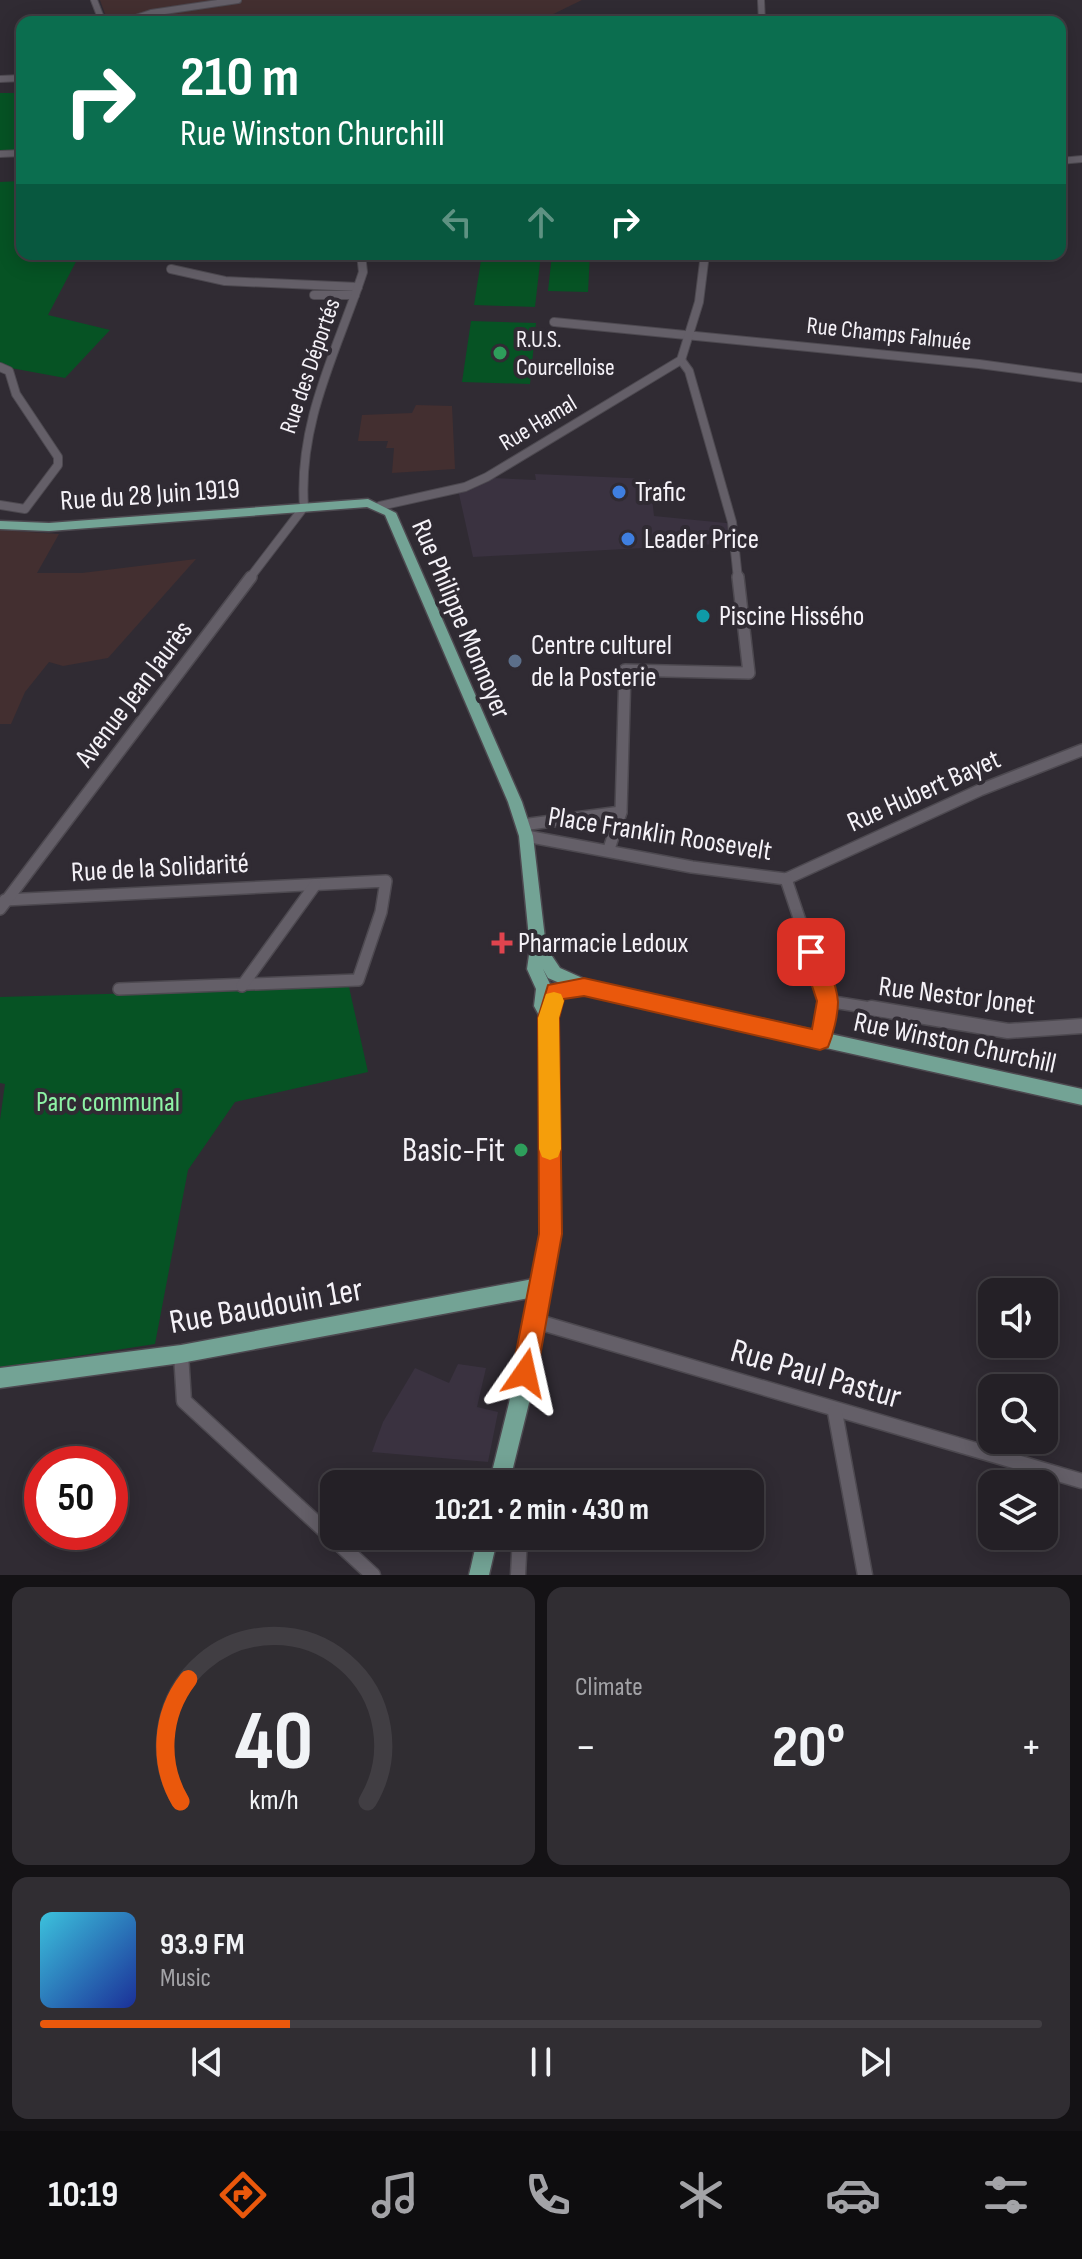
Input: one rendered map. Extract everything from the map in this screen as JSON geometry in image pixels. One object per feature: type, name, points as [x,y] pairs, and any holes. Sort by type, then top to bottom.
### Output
[{"type":"main road","name":"Rue Philippe Monnoyer","points":[[304,507],[380,506],[390,513],[524,830],[538,948],[535,969],[552,984],[549,1018],[550,1234],[535,1321],[502,1470]]},
{"type":"main road","name":"Rue du 28 Juin 1919","points":[[0,525],[49,527],[304,507]]},
{"type":"main road","name":"Rue Winston Churchill","points":[[552,984],[584,987],[1082,1097]]},
{"type":"main road","name":"Rue Baudouin 1er","points":[[0,1378],[181,1354],[542,1286]]},
{"type":"main road","points":[[479,1575],[485,1550]]},
{"type":"street","points":[[142,16],[238,0]]},
{"type":"street","name":"Rue des Déportés","points":[[304,507],[301,488],[303,444],[357,291],[363,272],[362,260]]},
{"type":"street","points":[[609,849],[621,812],[625,670],[749,673],[732,522],[689,371],[681,360],[691,334],[704,260]]},
{"type":"street","name":"Rue des Déportés","points":[[171,269],[225,281],[357,291]]},
{"type":"street","points":[[314,295],[357,291]]},
{"type":"street","points":[[554,322],[691,334]]},
{"type":"street","name":"Rue Champs Falnuée","points":[[691,334],[1082,378]]},
{"type":"street","name":"Rue Hamal","points":[[380,506],[465,487],[485,478],[681,360]]},
{"type":"street","points":[[0,367],[9,371],[16,394],[58,457],[58,465],[25,509],[0,505]]},
{"type":"street","name":"Avenue Jean Jaurès","points":[[2,903],[304,507]]},
{"type":"street","name":"Rue Hubert Bayet","points":[[786,879],[980,790],[1082,750]]},
{"type":"street","name":"Place Franklin Roosevelt","points":[[524,830],[621,812]]},
{"type":"street","name":"Place Franklin Roosevelt","points":[[524,830],[692,867],[786,879]]},
{"type":"street","points":[[786,879],[827,1001],[820,1040]]},
{"type":"street","name":"Rue de la Solidarité","points":[[2,903],[386,881],[381,912],[358,980],[119,989]]},
{"type":"street","points":[[242,986],[315,885]]},
{"type":"street","name":"Rue Nestor Jonet","points":[[827,1001],[1008,1031],[1082,1026]]},
{"type":"street","name":"Rue Paul Pastur","points":[[535,1321],[835,1412],[1082,1481]]},
{"type":"street","points":[[181,1354],[184,1401],[373,1575]]},
{"type":"street","points":[[835,1412],[865,1575]]},
{"type":"street","points":[[518,1575],[519,1550]]},
{"type":"shaded area","points":[[100,0],[582,0],[549,16],[106,16]]},
{"type":"shaded area","points":[[416,405],[452,406],[455,469],[392,473],[394,448],[386,448],[388,441],[358,441],[362,415],[412,413]]},
{"type":"shaded area","points":[[535,474],[650,479],[654,516],[736,524],[737,543],[473,557],[457,485],[493,478],[536,480]]},
{"type":"shaded area","points":[[0,530],[59,534],[37,573],[82,573],[196,559],[108,658],[63,666],[49,662],[25,692],[11,724],[0,724]]},
{"type":"shaded area","points":[[458,1364],[486,1368],[477,1407],[498,1412],[488,1462],[372,1452],[383,1422],[415,1368],[449,1383]]},
{"type":"green space","points":[[0,93],[16,93],[16,152],[0,153]]},
{"type":"green space","points":[[16,181],[16,260],[77,260],[48,315],[110,330],[65,378],[0,366],[0,182]]},
{"type":"green space","name":"R.U.S. Courcelloise","points":[[481,260],[540,260],[535,307],[474,305]]},
{"type":"green space","points":[[551,260],[590,260],[588,292],[548,291]]},
{"type":"green space","name":"R.U.S. Courcelloise","points":[[471,321],[536,323],[530,384],[462,382]]},
{"type":"green space","name":"Parc communal","points":[[349,987],[368,1072],[235,1102],[188,1170],[155,1344],[0,1368],[0,1120],[5,1084],[0,1083],[0,997]]},
{"type":"slow traffic","points":[[550,1149],[549,1018],[554,1001]]},
{"type":"place","name":"R.U.S. Courcelloise","points":[[500,353]]},
{"type":"place","name":"Trafic","points":[[619,492]]},
{"type":"place","name":"Leader Price","points":[[628,539]]},
{"type":"place","name":"Piscine Hissého","points":[[703,616]]},
{"type":"place","name":"Centre culturel de la Posterie","points":[[515,661]]},
{"type":"place","name":"Pharmacie Ledoux","points":[[502,943]]},
{"type":"place","name":"Basic-Fit","points":[[521,1150]]},
{"type":"route","points":[[525,1373],[550,1234],[549,1018],[555,991],[584,987],[820,1040],[827,1001],[811,952]]}]
